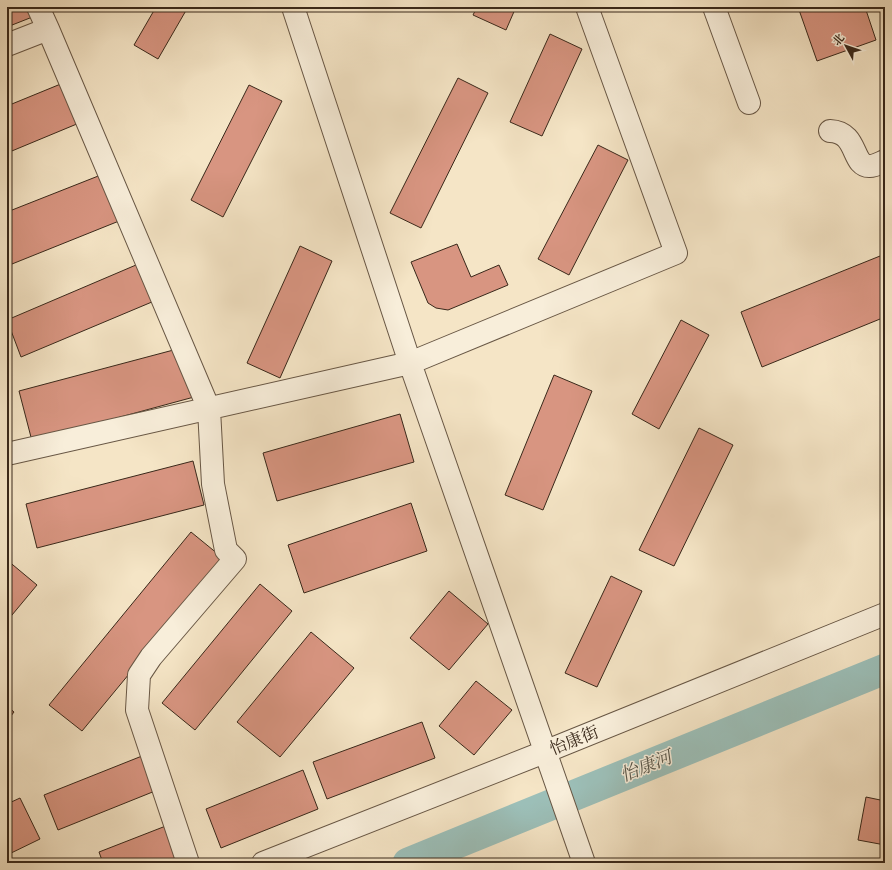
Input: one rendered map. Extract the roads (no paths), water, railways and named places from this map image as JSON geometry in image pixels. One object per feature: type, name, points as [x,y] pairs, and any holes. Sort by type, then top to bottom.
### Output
[{"type":"street","points":[[38,7],[209,409],[213,484],[226,550],[234,559],[151,657],[139,675],[137,710],[188,863]]},
{"type":"street","points":[[294,7],[410,363],[547,751],[584,863]]},
{"type":"street","points":[[7,454],[410,363],[676,253],[587,7]]},
{"type":"street","points":[[714,7],[749,103]]},
{"type":"street","points":[[7,45],[48,29]]},
{"type":"street","points":[[830,131],[840,131],[844,135],[853,146],[859,162],[863,165],[870,166],[885,161]]},
{"type":"street","name":"怡康街","points":[[262,863],[547,751],[885,614]]},
{"type":"waterway","name":"怡康河","points":[[408,863],[885,669]]}]
